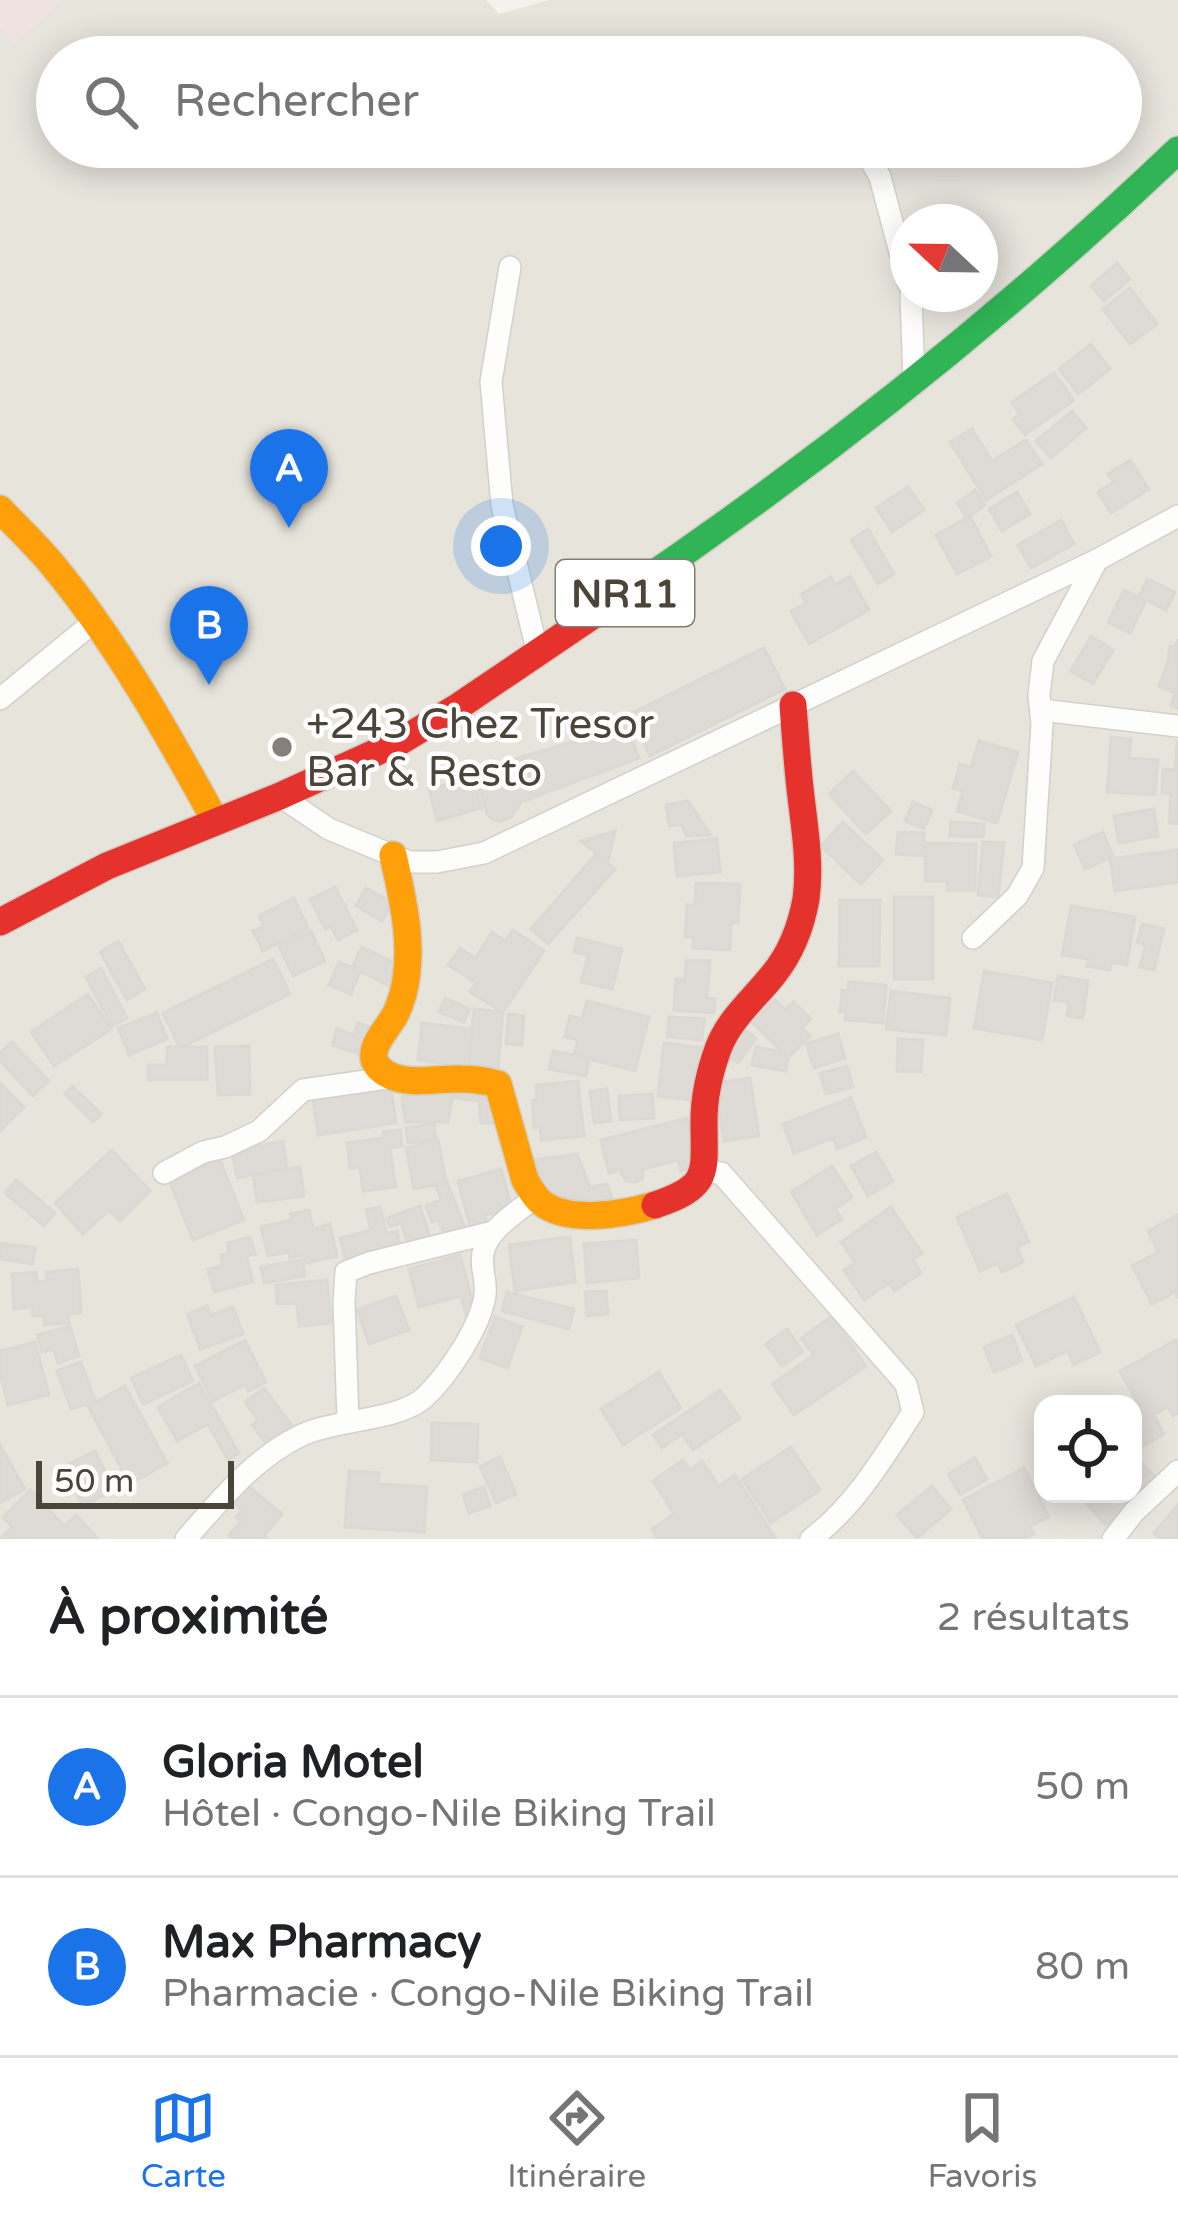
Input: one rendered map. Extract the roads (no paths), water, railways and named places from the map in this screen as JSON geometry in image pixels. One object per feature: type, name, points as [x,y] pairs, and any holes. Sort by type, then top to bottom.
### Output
[{"type":"main road","name":"NR11","points":[[0,922],[107,866],[401,741],[538,654],[723,527],[914,382],[1099,225],[1178,150]]},
{"type":"main road","points":[[0,509],[48,560],[95,621],[215,820]]},
{"type":"main road","points":[[393,855],[409,924],[409,951],[394,1017],[371,1055],[375,1064],[394,1077],[498,1084],[510,1132],[535,1197],[544,1205],[604,1216],[670,1199],[694,1186],[708,1151],[704,1118],[722,1037],[781,965],[800,930],[807,850],[793,705]]},
{"type":"street","points":[[875,168],[890,215]]},
{"type":"street","points":[[510,267],[491,382],[502,506],[538,654]]},
{"type":"street","points":[[911,312],[914,382]]},
{"type":"street","points":[[280,796],[329,829],[410,862],[484,853],[1097,560],[1178,516]]},
{"type":"street","points":[[973,938],[1017,896],[1033,868],[1043,661],[1097,560]]},
{"type":"street","points":[[0,699],[95,621]]},
{"type":"street","points":[[1041,710],[1178,726]]},
{"type":"street","points":[[164,1173],[203,1152],[259,1132],[303,1090],[394,1077]]},
{"type":"street","points":[[701,1172],[721,1173],[907,1384],[913,1412],[830,1525],[811,1539]]},
{"type":"street","points":[[186,1539],[272,1452],[304,1434],[404,1410],[424,1398],[459,1354],[483,1312],[483,1251],[493,1232],[535,1197]]},
{"type":"street","points":[[348,1421],[346,1272],[493,1232]]},
{"type":"street","points":[[1113,1539],[1178,1471]]},
{"type":"place","name":"Gloria Motel","points":[[289,528]]},
{"type":"place","name":"Max Pharmacy","points":[[209,685]]},
{"type":"place","name":"+243 Chez Tresor Bar & Resto","points":[[282,747]]}]
